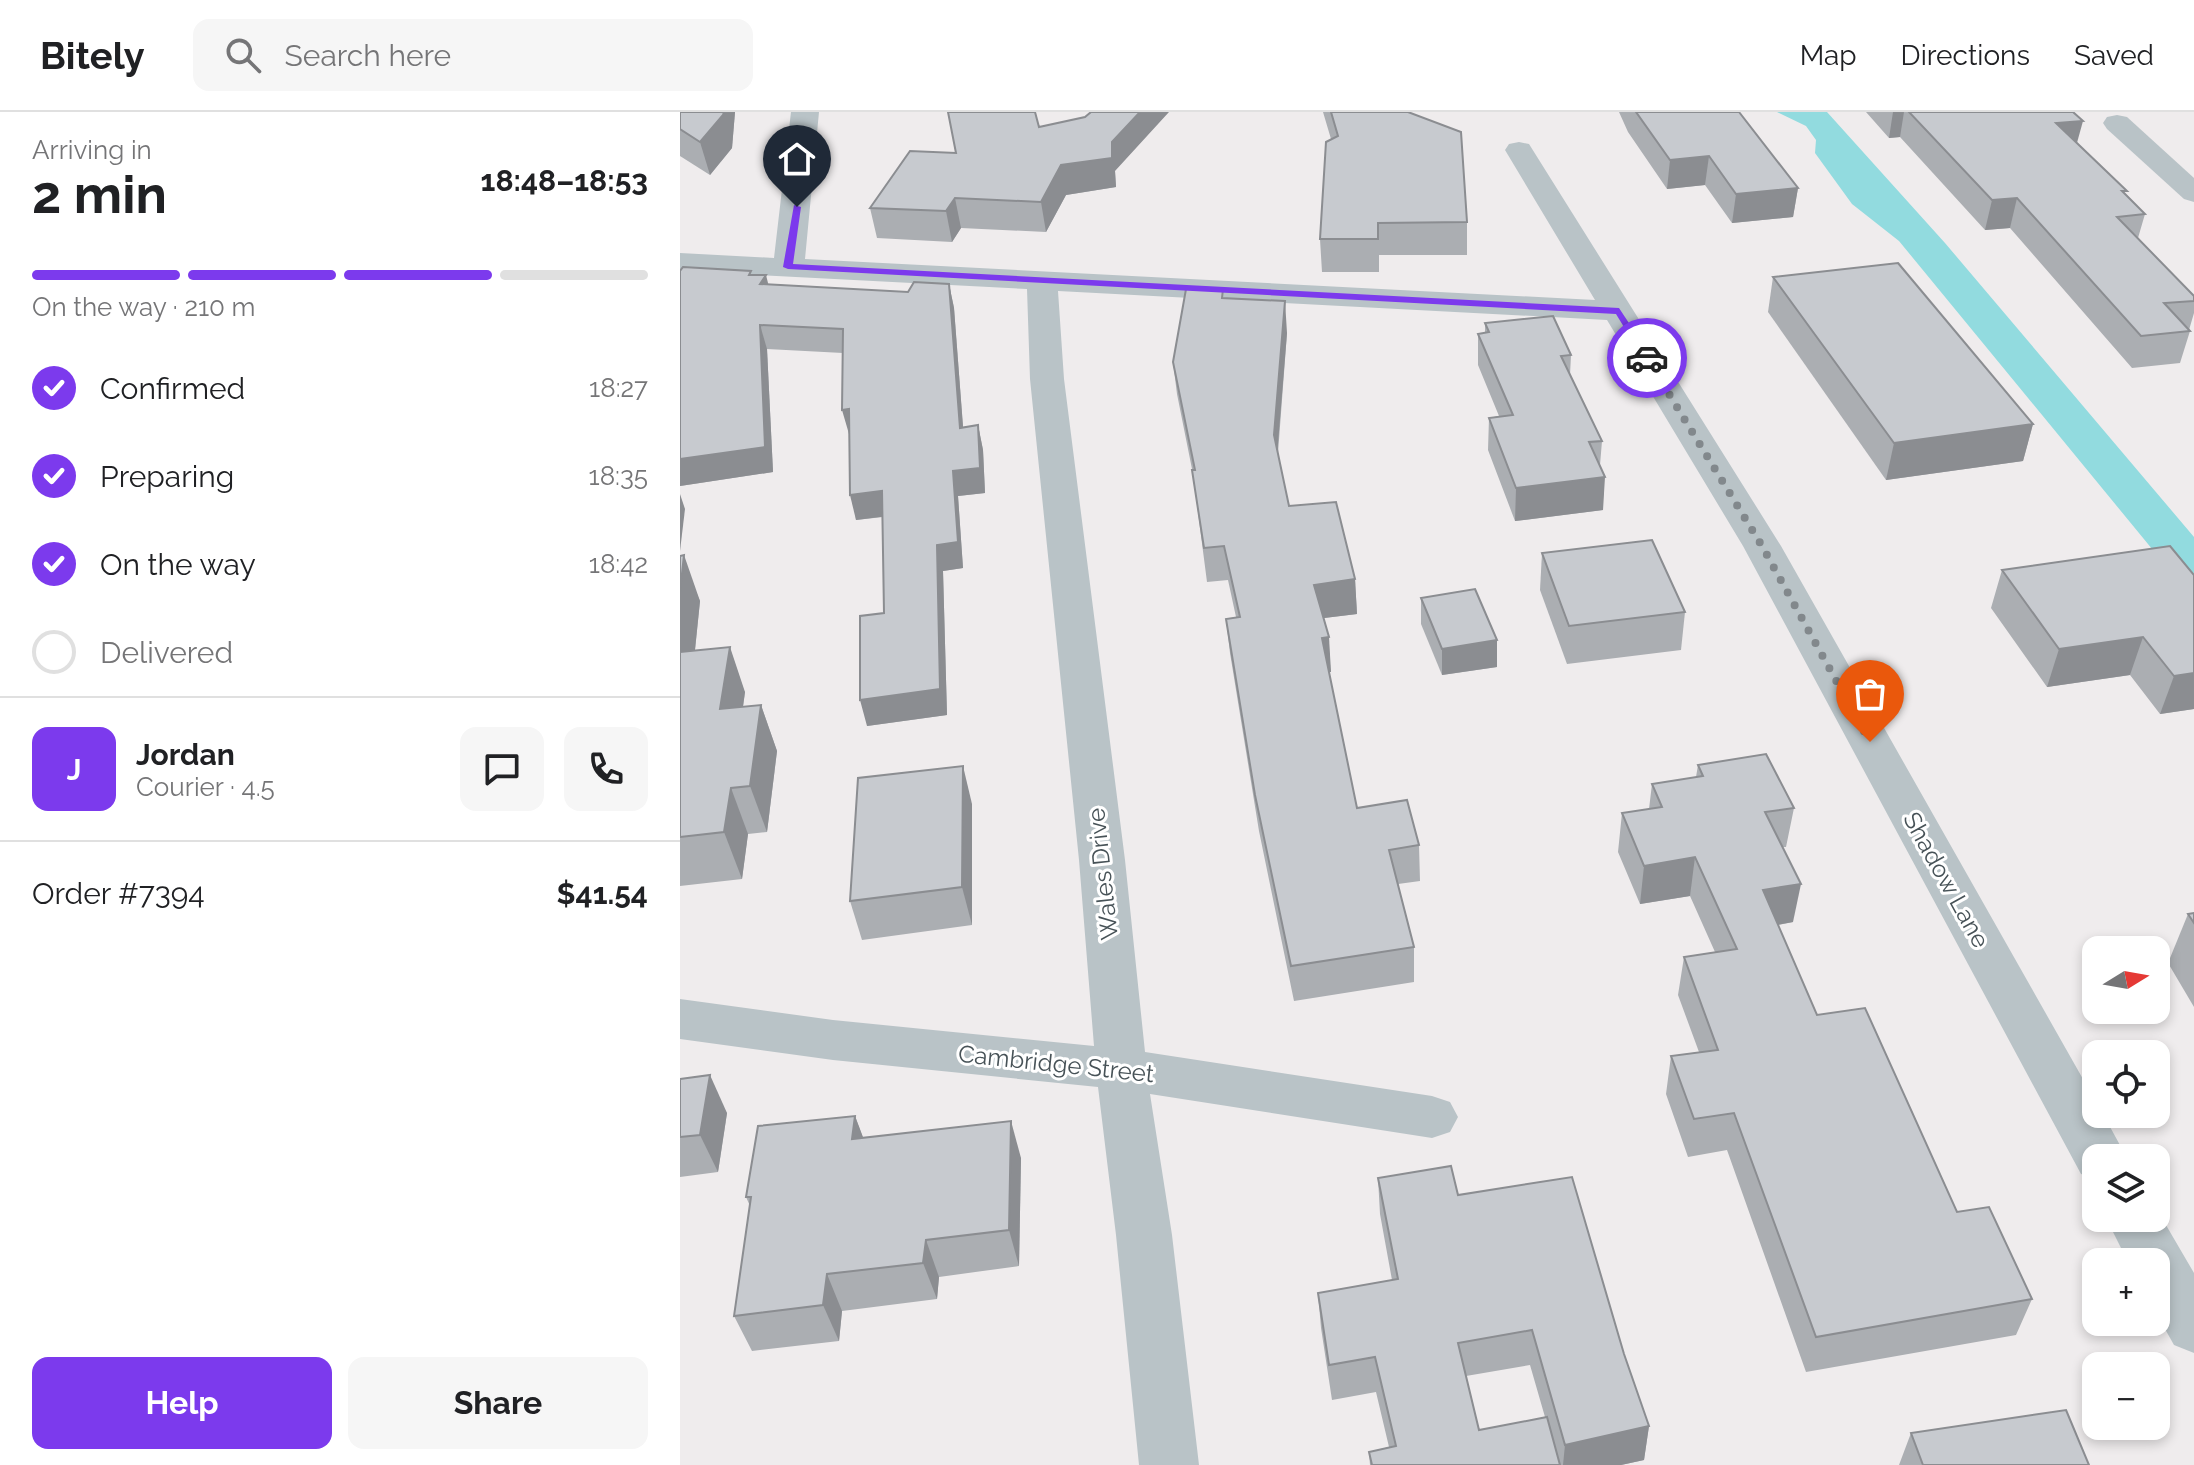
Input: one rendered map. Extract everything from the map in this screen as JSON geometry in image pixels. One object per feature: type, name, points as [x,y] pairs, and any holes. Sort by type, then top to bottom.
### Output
[{"type":"street","points":[[788,267],[797,207],[805,112]]},
{"type":"street","points":[[2117,123],[2194,193]]},
{"type":"street","name":"Shadow Lane","points":[[1519,150],[1762,546],[2092,1144]]},
{"type":"street","points":[[680,262],[1619,311]]},
{"type":"street","name":"Wales Drive","points":[[1042,283],[1047,379],[1102,860],[1121,1069],[1144,1235],[1169,1465]]},
{"type":"street","name":"Cambridge Street","points":[[680,1019],[912,1049],[1121,1069],[1432,1117]]},
{"type":"street","points":[[2141,1232],[2194,1327]]},
{"type":"water","points":[[1777,112],[1827,112],[1945,243],[2194,537],[2194,600],[1899,241],[1852,204],[1815,153],[1816,140],[1806,126]]},
{"type":"building","points":[[680,112],[724,112],[700,142],[680,129]]},
{"type":"building","points":[[948,112],[1035,112],[1039,127],[1085,117],[1091,112],[1140,112],[1112,142],[1112,158],[1061,165],[1041,202],[955,198],[946,211],[870,208],[910,151],[956,153]]},
{"type":"building","points":[[1331,112],[1408,112],[1461,132],[1467,222],[1378,223],[1378,239],[1320,239],[1326,142],[1338,136]]},
{"type":"building","points":[[1636,112],[1739,112],[1798,188],[1736,194],[1709,156],[1670,160]]},
{"type":"building","points":[[1909,112],[2073,112],[2083,121],[2056,123],[2127,191],[2122,191],[2145,214],[2117,217],[2194,296],[2194,301],[2164,303],[2190,331],[2141,336],[2017,198],[1992,200]]},
{"type":"building","points":[[1898,263],[2033,424],[1894,443],[1773,277]]},
{"type":"building","points":[[683,267],[751,271],[749,275],[766,275],[760,284],[908,292],[914,282],[949,284],[960,428],[978,425],[980,468],[953,471],[958,542],[937,545],[940,689],[860,700],[860,616],[884,613],[882,491],[850,495],[849,409],[842,410],[843,329],[760,325],[765,447],[680,459],[680,271]]},
{"type":"building","points":[[1186,289],[1223,289],[1222,298],[1285,301],[1274,435],[1289,506],[1336,502],[1355,579],[1314,585],[1329,637],[1322,638],[1357,808],[1407,800],[1419,845],[1389,850],[1414,947],[1291,966],[1255,795],[1226,619],[1240,617],[1224,546],[1204,548],[1192,470],[1195,470],[1173,362]]},
{"type":"building","points":[[1553,316],[1571,355],[1561,356],[1602,441],[1589,442],[1605,477],[1516,488],[1489,418],[1513,415],[1478,334],[1489,332],[1485,323]]},
{"type":"building","points":[[1652,540],[1685,612],[1569,626],[1542,553]]},
{"type":"building","points":[[2170,546],[2194,575],[2194,673],[2174,676],[2143,637],[2059,649],[2002,570]]},
{"type":"building","points":[[684,555],[680,592],[680,556]]},
{"type":"building","points":[[1475,589],[1497,640],[1442,649],[1421,598]]},
{"type":"building","points":[[730,647],[720,709],[761,705],[750,786],[731,788],[724,832],[680,837],[680,652]]},
{"type":"building","points":[[1766,754],[1794,808],[1765,812],[1801,884],[1763,890],[1817,1015],[1865,1008],[1957,1212],[1989,1207],[2032,1299],[1816,1337],[1734,1113],[1694,1119],[1671,1056],[1718,1050],[1684,957],[1737,949],[1695,857],[1644,866],[1622,813],[1662,807],[1652,784],[1703,776],[1698,765]]},
{"type":"building","points":[[963,766],[962,887],[850,901],[858,778]]},
{"type":"building","points":[[710,1075],[700,1135],[680,1137],[680,1079]]},
{"type":"building","points":[[855,1116],[852,1139],[1011,1121],[1009,1230],[926,1240],[923,1263],[827,1274],[823,1305],[734,1316],[751,1197],[746,1197],[758,1126]]},
{"type":"building","points":[[1451,1166],[1458,1195],[1572,1177],[1624,1354],[1649,1426],[1565,1445],[1532,1330],[1458,1343],[1479,1430],[1547,1417],[1560,1465],[1372,1465],[1369,1452],[1396,1446],[1375,1357],[1329,1365],[1318,1293],[1398,1279],[1378,1178]]},
{"type":"building","points":[[2066,1410],[2089,1465],[1923,1465],[1911,1433]]},
{"type":"way so far","points":[[1647,358],[1762,546],[1870,742]]},
{"type":"route","points":[[797,207],[788,267],[1042,283],[1619,311],[1647,358]]}]
